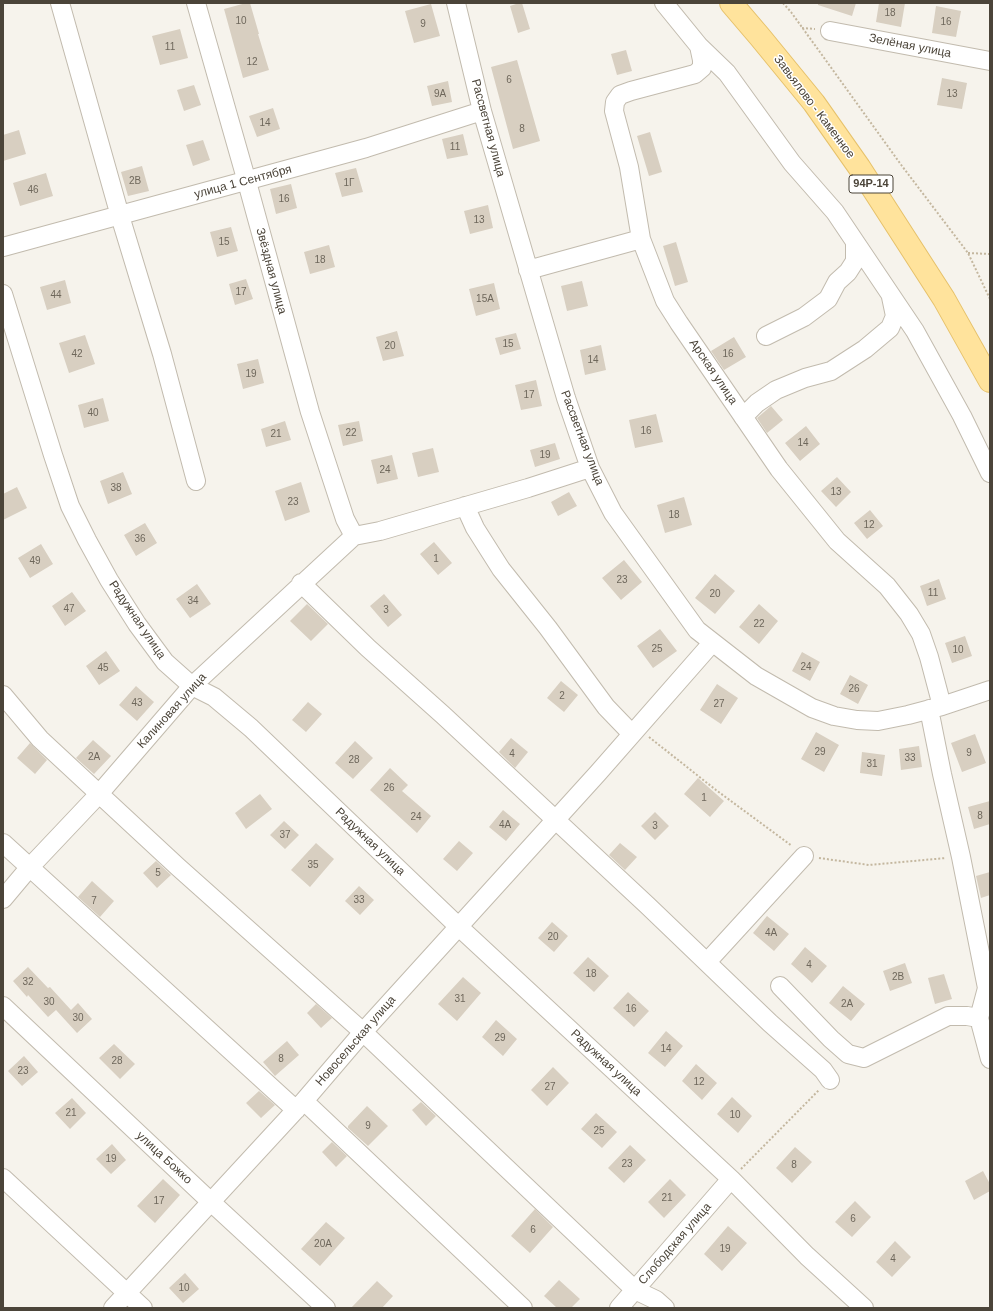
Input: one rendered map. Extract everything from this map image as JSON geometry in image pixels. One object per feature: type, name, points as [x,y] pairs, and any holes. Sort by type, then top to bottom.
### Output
[{"type":"main road","name":"Завьялово - Каменное","points":[[730,3],[760,37],[814,104],[859,167],[944,299],[990,381]]},
{"type":"street","points":[[60,3],[120,216],[162,354],[196,481]]},
{"type":"street","name":"Звёздная улица","points":[[196,3],[310,412],[345,519],[354,536]]},
{"type":"street","name":"Рассветная улица","points":[[456,3],[482,111],[566,398],[590,468],[613,513],[697,630],[756,676],[812,708],[834,716],[857,720],[878,721],[908,715],[990,690]]},
{"type":"street","points":[[664,3],[699,46],[726,73],[792,164],[835,212],[915,331],[962,416],[990,473]]},
{"type":"street","name":"Зелёная улица","points":[[830,31],[990,61]]},
{"type":"street","name":"Арская улица","points":[[699,46],[702,68],[695,74],[620,95],[615,102],[614,111],[628,167],[641,238],[665,301],[780,469],[837,540],[887,586],[910,614],[921,634],[929,657],[942,774],[961,857],[987,988],[984,1007]]},
{"type":"street","name":"улица 1 Сентября","points":[[3,247],[247,182],[366,148],[482,111]]},
{"type":"street","points":[[528,270],[641,238]]},
{"type":"street","points":[[766,336],[804,317],[828,299],[837,282],[848,272],[855,261],[855,242]]},
{"type":"street","name":"Радужная улица","points":[[3,294],[53,455],[74,512],[109,580],[137,624],[165,662],[192,686],[214,697],[251,728],[459,927],[731,1179],[807,1256],[864,1308]]},
{"type":"street","points":[[743,416],[776,390],[805,378],[831,371],[890,328],[895,316],[890,294]]},
{"type":"street","points":[[354,536],[380,531],[590,468]]},
{"type":"street","points":[[465,506],[475,528],[501,569],[548,628],[606,707],[634,732]]},
{"type":"street","name":"Калиновая улица","points":[[3,899],[29,868],[99,794],[192,686],[354,536]]},
{"type":"street","points":[[302,583],[368,648],[443,715],[647,905],[770,1023],[823,1070],[830,1080]]},
{"type":"street","name":"Новосельская улица","points":[[113,1308],[300,1105],[363,1032],[556,820],[712,643]]},
{"type":"street","points":[[3,695],[40,739],[99,794],[178,867],[363,1032],[635,1290],[656,1300],[665,1308]]},
{"type":"street","points":[[3,843],[29,868],[300,1105],[523,1308]]},
{"type":"street","points":[[707,962],[804,856]]},
{"type":"street","points":[[780,986],[831,1039],[848,1054],[864,1058],[948,1016],[967,1016],[984,1007],[990,1059]]},
{"type":"street","name":"улица Божко","points":[[3,1006],[326,1308]]},
{"type":"street","points":[[3,1178],[143,1308]]},
{"type":"street","name":"Слободская улица","points":[[619,1308],[731,1179]]},
{"type":"path","points":[[783,3],[902,166],[968,253],[990,299]]},
{"type":"path","points":[[968,253],[990,254]]},
{"type":"path","points":[[634,732],[653,740],[716,790],[804,856],[869,864],[961,857]]},
{"type":"path","points":[[731,1179],[830,1080]]},
{"type":"building","points":[[250,3],[269,70],[243,78],[224,9]]},
{"type":"building","points":[[522,3],[530,29],[518,33],[510,6]]},
{"type":"building","points":[[818,3],[856,3],[852,16],[818,5]]},
{"type":"building","points":[[879,3],[905,3],[901,27],[876,22]]},
{"type":"building","points":[[431,4],[440,36],[414,43],[405,11]]},
{"type":"building","points":[[936,6],[961,11],[956,37],[932,33]]},
{"type":"building","points":[[180,29],[188,58],[160,65],[152,36]]},
{"type":"building","points":[[626,50],[632,71],[617,75],[611,54]]},
{"type":"building","points":[[517,60],[540,141],[513,149],[491,67]]},
{"type":"building","points":[[942,78],[967,83],[962,109],[937,105]]},
{"type":"building","points":[[448,81],[452,102],[432,106],[427,86]]},
{"type":"building","points":[[194,85],[201,105],[184,111],[177,90]]},
{"type":"building","points":[[273,108],[280,129],[257,137],[249,116]]},
{"type":"building","points":[[19,130],[26,154],[3,161],[3,135]]},
{"type":"building","points":[[650,132],[662,172],[649,176],[637,136]]},
{"type":"building","points":[[463,134],[468,155],[447,159],[442,139]]},
{"type":"building","points":[[203,140],[210,160],[193,166],[186,145]]},
{"type":"building","points":[[142,166],[149,191],[128,196],[121,172]]},
{"type":"building","points":[[356,168],[363,192],[342,197],[335,173]]},
{"type":"building","points":[[46,173],[53,196],[20,206],[13,183]]},
{"type":"building","points":[[291,184],[297,208],[276,214],[270,189]]},
{"type":"building","points":[[488,205],[493,228],[470,234],[464,211]]},
{"type":"building","points":[[231,227],[238,251],[217,257],[210,232]]},
{"type":"building","points":[[676,242],[688,282],[675,286],[663,246]]},
{"type":"building","points":[[329,245],[335,267],[310,274],[304,252]]},
{"type":"building","points":[[246,279],[253,299],[235,305],[229,284]]},
{"type":"building","points":[[65,280],[71,303],[47,310],[40,287]]},
{"type":"building","points":[[582,281],[588,306],[567,311],[561,286]]},
{"type":"building","points":[[494,283],[500,309],[476,316],[469,289]]},
{"type":"building","points":[[397,331],[404,356],[383,361],[376,337]]},
{"type":"building","points":[[516,333],[521,349],[500,355],[495,338]]},
{"type":"building","points":[[85,335],[95,364],[69,373],[59,343]]},
{"type":"building","points":[[734,337],[746,357],[724,370],[711,351]]},
{"type":"building","points":[[601,345],[606,370],[585,375],[580,350]]},
{"type":"building","points":[[258,359],[264,383],[243,389],[237,364]]},
{"type":"building","points":[[536,380],[542,406],[521,410],[515,385]]},
{"type":"building","points":[[103,398],[109,421],[84,428],[78,405]]},
{"type":"building","points":[[771,406],[783,420],[767,433],[757,418]]},
{"type":"building","points":[[656,414],[663,442],[635,448],[629,420]]},
{"type":"building","points":[[285,421],[291,440],[266,447],[261,429]]},
{"type":"building","points":[[359,421],[363,441],[343,446],[338,425]]},
{"type":"building","points":[[806,426],[820,444],[800,461],[785,443]]},
{"type":"building","points":[[555,443],[560,459],[535,467],[530,450]]},
{"type":"building","points":[[433,448],[439,472],[418,477],[412,453]]},
{"type":"building","points":[[392,455],[398,479],[377,484],[371,460]]},
{"type":"building","points":[[123,472],[132,494],[108,504],[100,481]]},
{"type":"building","points":[[837,477],[851,492],[836,507],[821,491]]},
{"type":"building","points":[[301,482],[310,512],[285,521],[275,491]]},
{"type":"building","points":[[17,487],[27,508],[3,520],[3,494]]},
{"type":"building","points":[[569,492],[577,506],[558,516],[551,502]]},
{"type":"building","points":[[684,497],[692,525],[665,533],[657,505]]},
{"type":"building","points":[[870,510],[883,526],[867,539],[854,523]]},
{"type":"building","points":[[145,523],[157,543],[136,556],[124,535]]},
{"type":"building","points":[[434,542],[452,563],[438,575],[420,554]]},
{"type":"building","points":[[41,544],[53,564],[30,578],[18,558]]},
{"type":"building","points":[[624,560],[642,582],[621,600],[602,578]]},
{"type":"building","points":[[715,574],[735,591],[715,614],[695,598]]},
{"type":"building","points":[[939,579],[946,599],[927,606],[920,586]]},
{"type":"building","points":[[197,584],[211,604],[190,618],[176,599]]},
{"type":"building","points":[[72,592],[86,611],[65,626],[52,606]]},
{"type":"building","points":[[384,594],[402,615],[388,627],[370,606]]},
{"type":"building","points":[[307,604],[328,624],[311,641],[290,621]]},
{"type":"building","points":[[759,604],[778,621],[759,644],[739,627]]},
{"type":"building","points":[[660,629],[677,651],[653,668],[637,646]]},
{"type":"building","points":[[965,636],[972,656],[952,663],[945,643]]},
{"type":"building","points":[[106,651],[120,671],[99,685],[86,666]]},
{"type":"building","points":[[802,652],[820,662],[810,681],[792,671]]},
{"type":"building","points":[[850,675],[868,685],[858,704],[840,694]]},
{"type":"building","points":[[561,681],[578,695],[564,712],[547,698]]},
{"type":"building","points":[[717,684],[738,698],[721,724],[700,710]]},
{"type":"building","points":[[136,686],[154,702],[137,721],[119,705]]},
{"type":"building","points":[[308,702],[322,714],[306,732],[292,720]]},
{"type":"building","points":[[816,732],[839,745],[824,772],[801,759]]},
{"type":"building","points":[[975,734],[986,763],[962,772],[951,743]]},
{"type":"building","points":[[511,738],[528,752],[515,768],[499,752]]},
{"type":"building","points":[[93,740],[111,756],[94,774],[76,758]]},
{"type":"building","points":[[355,741],[373,758],[353,779],[335,763]]},
{"type":"building","points":[[30,743],[47,760],[35,774],[17,758]]},
{"type":"building","points":[[919,746],[922,767],[901,770],[899,749]]},
{"type":"building","points":[[862,752],[885,755],[882,776],[860,773]]},
{"type":"building","points":[[390,768],[408,785],[402,791],[431,816],[417,833],[370,790]]},
{"type":"building","points":[[698,778],[724,801],[710,817],[684,794]]},
{"type":"building","points":[[260,794],[272,809],[246,829],[235,813]]},
{"type":"building","points":[[990,801],[990,824],[974,829],[968,807]]},
{"type":"building","points":[[503,810],[520,824],[506,841],[489,827]]},
{"type":"building","points":[[655,812],[669,826],[655,840],[641,826]]},
{"type":"building","points":[[284,821],[299,835],[285,849],[270,835]]},
{"type":"building","points":[[459,841],[473,853],[457,871],[443,859]]},
{"type":"building","points":[[316,843],[334,859],[310,887],[291,870]]},
{"type":"building","points":[[620,843],[637,857],[625,870],[609,855]]},
{"type":"building","points":[[156,861],[171,875],[157,888],[143,873]]},
{"type":"building","points":[[990,872],[990,895],[981,898],[976,876]]},
{"type":"building","points":[[92,881],[114,901],[100,917],[78,897]]},
{"type":"building","points":[[359,886],[374,900],[360,915],[345,901]]},
{"type":"building","points":[[767,916],[789,934],[774,951],[753,933]]},
{"type":"building","points":[[552,922],[568,936],[554,952],[538,938]]},
{"type":"building","points":[[805,947],[827,966],[812,983],[791,964]]},
{"type":"building","points":[[588,957],[609,976],[594,992],[573,973]]},
{"type":"building","points":[[905,963],[912,983],[890,991],[883,971]]},
{"type":"building","points":[[28,967],[48,988],[50,987],[71,1010],[78,1003],[92,1019],[77,1033],[56,1010],[48,1017],[13,981]]},
{"type":"building","points":[[944,974],[952,999],[935,1004],[928,978]]},
{"type":"building","points":[[463,977],[481,993],[457,1021],[438,1004]]},
{"type":"building","points":[[843,986],[865,1004],[851,1021],[829,1003]]},
{"type":"building","points":[[628,992],[649,1011],[634,1027],[613,1008]]},
{"type":"building","points":[[316,1004],[332,1018],[321,1028],[307,1013]]},
{"type":"building","points":[[496,1020],[517,1039],[503,1056],[482,1037]]},
{"type":"building","points":[[666,1031],[683,1046],[665,1067],[648,1053]]},
{"type":"building","points":[[287,1041],[299,1055],[275,1076],[263,1062]]},
{"type":"building","points":[[114,1044],[135,1064],[120,1079],[99,1058]]},
{"type":"building","points":[[24,1056],[38,1072],[22,1086],[8,1071]]},
{"type":"building","points":[[696,1064],[717,1083],[702,1100],[682,1081]]},
{"type":"building","points":[[553,1067],[569,1083],[547,1106],[531,1090]]},
{"type":"building","points":[[259,1091],[275,1105],[261,1118],[246,1103]]},
{"type":"building","points":[[732,1097],[752,1116],[738,1133],[717,1114]]},
{"type":"building","points":[[72,1098],[86,1113],[70,1129],[55,1113]]},
{"type":"building","points":[[421,1102],[436,1116],[426,1126],[412,1110]]},
{"type":"building","points":[[367,1106],[388,1126],[368,1146],[348,1128],[348,1126]]},
{"type":"building","points":[[596,1113],[617,1132],[602,1148],[581,1129]]},
{"type":"building","points":[[332,1142],[347,1156],[336,1167],[322,1152]]},
{"type":"building","points":[[112,1144],[126,1160],[111,1174],[96,1159]]},
{"type":"building","points":[[630,1145],[646,1160],[624,1183],[608,1168]]},
{"type":"building","points":[[795,1147],[812,1162],[792,1183],[776,1168]]},
{"type":"building","points":[[983,1171],[990,1184],[990,1191],[974,1200],[965,1181]]},
{"type":"building","points":[[163,1179],[180,1195],[155,1223],[137,1206]]},
{"type":"building","points":[[670,1179],[686,1195],[664,1218],[648,1202]]},
{"type":"building","points":[[855,1201],[871,1217],[852,1237],[835,1222]]},
{"type":"building","points":[[535,1209],[553,1227],[530,1253],[511,1236]]},
{"type":"building","points":[[326,1222],[345,1238],[320,1266],[301,1249]]},
{"type":"building","points":[[728,1226],[747,1243],[722,1271],[704,1254]]},
{"type":"building","points":[[895,1241],[911,1257],[892,1277],[876,1262]]},
{"type":"building","points":[[185,1273],[199,1289],[183,1303],[169,1288]]},
{"type":"building","points":[[559,1280],[580,1299],[571,1308],[557,1308],[544,1296]]},
{"type":"building","points":[[377,1281],[393,1296],[382,1308],[351,1308]]}]
